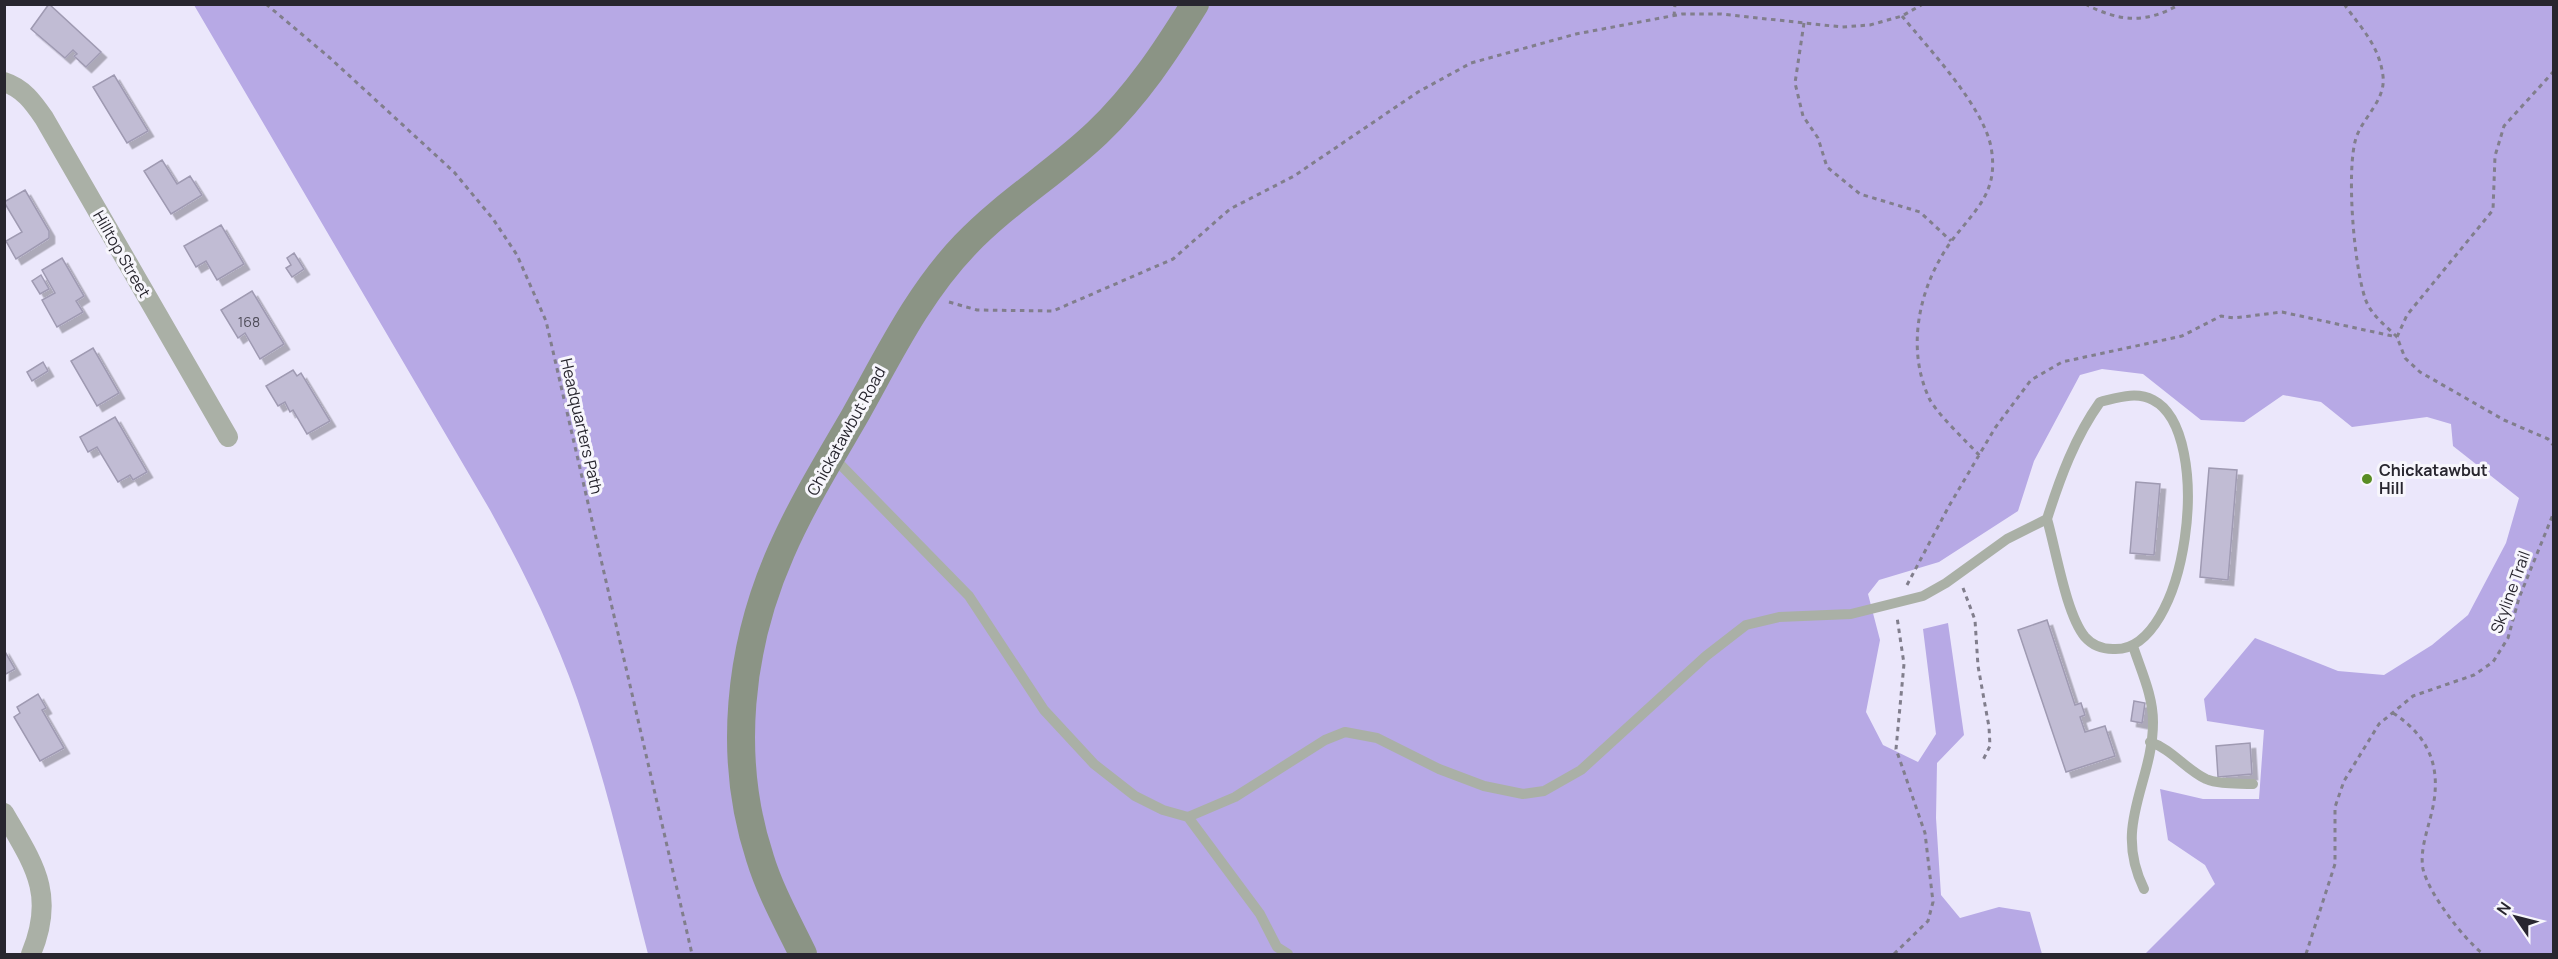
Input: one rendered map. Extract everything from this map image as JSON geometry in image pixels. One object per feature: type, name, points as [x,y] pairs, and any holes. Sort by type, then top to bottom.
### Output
[{"type":"main road","name":"Chickatawbut Road","points":[[803,954],[772,890],[754,841],[742,768],[741,724],[748,663],[762,602],[789,535],[831,456],[925,294],[982,227],[1075,152],[1127,103],[1159,61],[1195,4]]},
{"type":"street","name":"Hilltop Street","points":[[4,82],[29,97],[44,118],[228,437]]},
{"type":"street","points":[[4,813],[32,861],[41,882],[42,917],[31,954]]},
{"type":"lane","points":[[2134,395],[2154,400],[2173,416],[2182,440],[2187,477],[2187,525],[2177,577],[2167,603],[2151,631],[2133,646],[2121,650],[2103,648],[2090,642],[2080,631],[2047,519],[2058,482],[2084,424],[2100,402],[2134,395]]},
{"type":"lane","points":[[831,456],[969,596],[1044,710],[1094,764],[1135,796],[1163,810],[1188,817],[1260,914],[1277,946],[1288,954]]},
{"type":"lane","points":[[1188,817],[1235,797],[1325,740],[1345,732],[1377,738],[1439,769],[1484,786],[1523,795],[1544,791],[1581,770],[1706,656],[1746,625],[1779,617],[1851,614],[1923,596],[1956,576],[2007,539],[2047,519]]},
{"type":"lane","points":[[2133,646],[2150,694],[2153,723],[2130,834],[2134,866],[2144,888]]},
{"type":"lane","points":[[2150,742],[2165,749],[2204,778],[2222,783],[2253,784]]},
{"type":"path","name":"Headquarters Path","points":[[266,4],[330,58],[454,172],[493,219],[521,265],[546,321],[692,954]]},
{"type":"path","points":[[1674,16],[1675,4]]},
{"type":"path","points":[[925,294],[976,310],[1053,311],[1173,260],[1230,209],[1294,176],[1418,92],[1471,63],[1576,34],[1674,16],[1721,14],[1842,27],[1870,25],[1902,16],[1923,4]]},
{"type":"path","points":[[2085,4],[2097,10],[2139,20],[2163,14],[2180,4]]},
{"type":"path","points":[[2343,4],[2377,49],[2383,78],[2380,96],[2357,136],[2354,147],[2353,220],[2365,298],[2374,315],[2397,337],[2405,358],[2420,372],[2504,420],[2548,439],[2553,446]]},
{"type":"path","points":[[1902,16],[1960,88],[1981,121],[1991,146],[1993,173],[1985,199],[1952,241],[1926,286],[1918,330],[1918,365],[1929,400],[1980,456]]},
{"type":"path","points":[[1804,23],[1795,83],[1803,116],[1818,138],[1827,167],[1860,194],[1920,212],[1952,241]]},
{"type":"path","points":[[2397,337],[2407,315],[2493,210],[2496,156],[2504,126],[2553,71]]},
{"type":"path","name":"Skyline Trail","points":[[2306,954],[2335,864],[2335,807],[2344,781],[2379,724],[2413,696],[2474,675],[2493,662],[2508,638],[2519,598],[2553,512]]},
{"type":"path","points":[[1956,576],[1969,598],[1975,620],[1978,666],[1989,727],[1990,746],[1983,760]]},
{"type":"path","points":[[1894,954],[1929,921],[1933,902],[1925,833],[1896,749],[1905,664],[1897,622],[1899,602]]},
{"type":"path","points":[[2393,713],[2410,724],[2430,750],[2435,793],[2423,847],[2423,868],[2434,893],[2473,946],[2482,954]]},
{"type":"shaded area","points":[[194,5],[2553,5],[2553,954],[2145,954],[2215,884],[2205,865],[2168,840],[2160,789],[2203,799],[2259,799],[2264,730],[2207,721],[2204,699],[2255,638],[2338,671],[2384,675],[2432,645],[2468,615],[2506,543],[2519,498],[2453,446],[2451,424],[2427,417],[2352,427],[2321,402],[2283,395],[2244,422],[2201,420],[2143,374],[2102,369],[2080,375],[2034,461],[2018,511],[1939,562],[1879,580],[1868,594],[1880,640],[1866,712],[1883,745],[1918,762],[1936,734],[1923,629],[1948,623],[1964,735],[1937,763],[1936,818],[1941,895],[1960,918],[1999,907],[2030,912],[2042,954],[648,954],[611,809],[585,722],[555,641],[530,587],[490,510]]},
{"type":"building","points":[[49,4],[101,52],[86,67],[74,56],[77,54],[73,50],[65,58],[31,29]]},
{"type":"building","points":[[114,75],[148,131],[127,143],[93,87]]},
{"type":"building","points":[[162,160],[177,184],[190,176],[202,195],[171,214],[144,171]]},
{"type":"building","points":[[25,190],[49,231],[49,238],[16,259],[6,241],[22,232],[4,202]]},
{"type":"building","points":[[221,225],[244,264],[217,280],[206,261],[196,267],[184,246]]},
{"type":"building","points":[[294,253],[304,269],[292,277],[286,268],[291,265],[287,258]]},
{"type":"building","points":[[62,258],[84,296],[76,301],[83,312],[57,327],[42,300],[55,293],[42,270]]},
{"type":"building","points":[[41,275],[49,289],[40,294],[32,281]]},
{"type":"building","points":[[252,291],[284,344],[260,359],[245,333],[238,338],[221,310]]},
{"type":"building","points":[[93,348],[119,393],[97,406],[71,361]]},
{"type":"building","points":[[43,362],[48,371],[32,381],[27,372]]},
{"type":"building","points":[[293,370],[297,376],[301,373],[330,421],[307,434],[293,410],[290,412],[285,402],[278,406],[266,386]]},
{"type":"building","points":[[115,417],[147,472],[133,480],[130,475],[118,482],[97,447],[88,452],[80,437]]},
{"type":"building","points":[[2209,468],[2237,470],[2228,580],[2200,577]]},
{"type":"building","points":[[2136,482],[2160,484],[2154,555],[2130,553]]},
{"type":"building","points":[[2047,620],[2075,705],[2081,703],[2085,715],[2080,717],[2085,732],[2105,726],[2115,756],[2066,772],[2018,630]]},
{"type":"building","points":[[4,650],[15,669],[4,675]]},
{"type":"building","points":[[38,694],[46,708],[42,710],[64,748],[40,761],[14,717],[20,713],[17,707]]},
{"type":"building","points":[[2134,701],[2145,703],[2142,723],[2131,721]]},
{"type":"building","points":[[2250,743],[2252,774],[2218,777],[2216,746]]},
{"type":"place","name":"Chickatawbut Hill","points":[[2367,479]]}]
